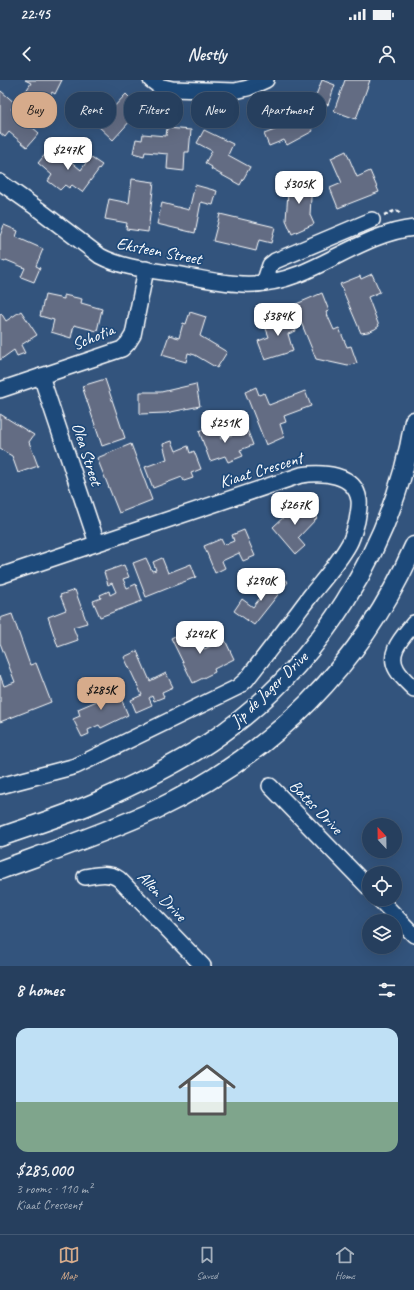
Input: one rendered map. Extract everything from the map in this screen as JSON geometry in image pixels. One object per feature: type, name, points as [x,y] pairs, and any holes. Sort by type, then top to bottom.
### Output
[{"type":"main road","name":"Jip de Jager Drive","points":[[0,837],[93,803],[149,777],[210,742],[264,699],[301,661],[327,629],[354,587],[374,549],[392,508],[410,446],[414,421]]},
{"type":"main road","name":"Jip de Jager Drive","points":[[0,870],[156,810],[203,785],[241,761],[278,732],[314,698],[346,661],[374,622],[402,572],[414,546]]},
{"type":"street","points":[[150,80],[159,86],[172,89],[235,91],[248,88],[266,80]]},
{"type":"street","name":"Eksteen Street","points":[[0,182],[100,256],[115,263],[225,283],[264,283],[281,280],[300,273],[383,235],[414,228]]},
{"type":"street","points":[[264,283],[270,265],[275,261],[372,220]]},
{"type":"street","name":"Schotia","points":[[0,390],[122,349],[134,335],[146,269]]},
{"type":"street","name":"Olea Street","points":[[42,376],[97,544]]},
{"type":"street","name":"Kiaat Crescent","points":[[0,576],[301,475],[315,473],[341,477],[351,484],[356,491],[359,500],[358,517],[349,544],[331,570],[246,680],[238,687],[76,766],[0,786]]},
{"type":"street","points":[[414,623],[397,644],[394,660],[396,669],[414,689]]},
{"type":"street","name":"Bates Drive","points":[[270,786],[362,881]]},
{"type":"street","name":"Allen Drive","points":[[85,877],[107,874],[115,876],[119,879],[203,966]]},
{"type":"street","points":[[386,906],[414,935]]},
{"type":"path","points":[[390,212],[397,210],[400,214]]},
{"type":"building","points":[[25,80],[62,80],[56,92],[28,92],[26,91],[31,83]]},
{"type":"building","points":[[322,80],[335,85],[328,105],[326,104],[326,92],[317,92]]},
{"type":"building","points":[[345,80],[370,80],[356,119],[334,111]]},
{"type":"building","points":[[1,91],[12,101],[12,128],[33,128],[39,133],[27,147],[9,132],[5,137],[0,133]]},
{"type":"building","points":[[124,96],[124,128],[113,140],[100,128],[116,128],[116,105]]},
{"type":"building","points":[[167,128],[191,130],[189,152],[185,152],[184,171],[167,169],[168,154],[145,152],[144,156],[133,153],[136,139],[142,140],[143,134],[166,136]]},
{"type":"building","points":[[280,128],[312,128],[313,131],[287,145],[284,140],[269,146],[264,134]]},
{"type":"building","points":[[204,130],[233,144],[228,155],[250,167],[240,185],[211,169],[212,167],[205,163],[212,151],[197,143]]},
{"type":"building","points":[[52,146],[81,170],[90,157],[102,165],[82,192],[72,185],[69,188],[65,185],[60,190],[48,181],[52,175],[38,163]]},
{"type":"building","points":[[346,151],[357,177],[370,171],[379,192],[338,208],[330,188],[342,183],[331,158]]},
{"type":"building","points":[[132,179],[154,182],[148,232],[126,229],[127,223],[105,219],[109,199],[129,203]]},
{"type":"building","points":[[289,179],[312,180],[310,215],[314,224],[292,234],[286,220]]},
{"type":"building","points":[[195,185],[217,191],[213,205],[201,202],[195,233],[157,224],[162,203],[189,210]]},
{"type":"building","points":[[220,214],[275,227],[271,243],[259,240],[256,251],[213,241]]},
{"type":"building","points":[[4,225],[18,231],[16,237],[43,249],[36,266],[40,268],[34,282],[21,277],[25,268],[6,260],[5,262],[0,260],[0,236]]},
{"type":"building","points":[[372,274],[380,292],[368,297],[379,326],[368,332],[361,333],[340,284],[360,276],[361,279]]},
{"type":"building","points":[[322,293],[329,311],[326,312],[334,330],[339,328],[347,347],[351,346],[357,363],[348,366],[316,359],[294,305]]},
{"type":"building","points":[[45,295],[64,299],[64,295],[82,299],[81,303],[102,309],[97,331],[74,325],[71,338],[51,332],[54,320],[40,316]]},
{"type":"building","points":[[21,311],[37,335],[21,345],[25,353],[17,356],[14,350],[0,360],[0,314],[1,313],[6,321]]},
{"type":"building","points":[[190,312],[206,317],[200,336],[227,352],[217,368],[195,355],[188,353],[186,362],[162,355],[169,335],[179,338],[183,323],[186,324]]},
{"type":"building","points":[[290,314],[296,331],[288,334],[293,351],[265,360],[258,341],[269,337],[264,323]]},
{"type":"building","points":[[105,379],[125,438],[102,446],[82,386]]},
{"type":"building","points":[[196,384],[200,406],[166,413],[140,414],[140,392],[161,392]]},
{"type":"building","points":[[256,387],[259,395],[264,393],[269,405],[305,391],[311,406],[284,416],[286,422],[280,424],[284,437],[266,445],[245,392]]},
{"type":"building","points":[[0,414],[34,435],[29,442],[38,466],[18,473],[12,456],[0,449]]},
{"type":"building","points":[[216,425],[221,439],[247,429],[253,445],[240,450],[243,456],[228,462],[225,456],[210,461],[199,431]]},
{"type":"building","points":[[172,441],[176,451],[188,446],[190,453],[194,451],[201,469],[191,473],[193,478],[184,481],[182,477],[153,488],[145,467],[167,459],[163,444]]},
{"type":"building","points":[[131,444],[152,500],[119,513],[97,458]]},
{"type":"building","points":[[301,501],[317,518],[298,538],[305,546],[296,554],[273,527]]},
{"type":"building","points":[[244,530],[255,556],[243,561],[239,553],[222,561],[225,568],[215,573],[204,546],[221,539],[224,545],[234,541],[232,535]]},
{"type":"building","points":[[146,558],[152,571],[156,570],[153,562],[162,558],[168,573],[191,564],[196,577],[146,597],[133,563]]},
{"type":"building","points":[[124,565],[129,577],[123,579],[127,588],[136,584],[142,601],[100,617],[93,601],[101,598],[100,595],[109,591],[110,595],[116,592],[112,583],[108,585],[104,572]]},
{"type":"building","points":[[278,575],[288,582],[254,625],[234,611],[242,599],[253,607]]},
{"type":"building","points":[[75,590],[87,623],[73,627],[78,640],[58,647],[48,617],[66,610],[60,595]]},
{"type":"building","points":[[12,614],[30,665],[36,663],[51,702],[0,722],[0,675],[4,686],[15,682],[0,643],[0,618]]},
{"type":"building","points":[[193,627],[204,649],[225,640],[234,659],[214,669],[215,672],[193,683],[171,638]]},
{"type":"building","points":[[137,651],[150,681],[166,673],[173,687],[162,692],[164,697],[154,701],[152,696],[149,698],[152,705],[136,712],[131,700],[142,695],[124,657]]},
{"type":"building","points":[[114,682],[128,715],[101,728],[99,725],[88,730],[89,734],[82,737],[73,719],[80,716],[78,709],[106,697],[102,686]]}]
